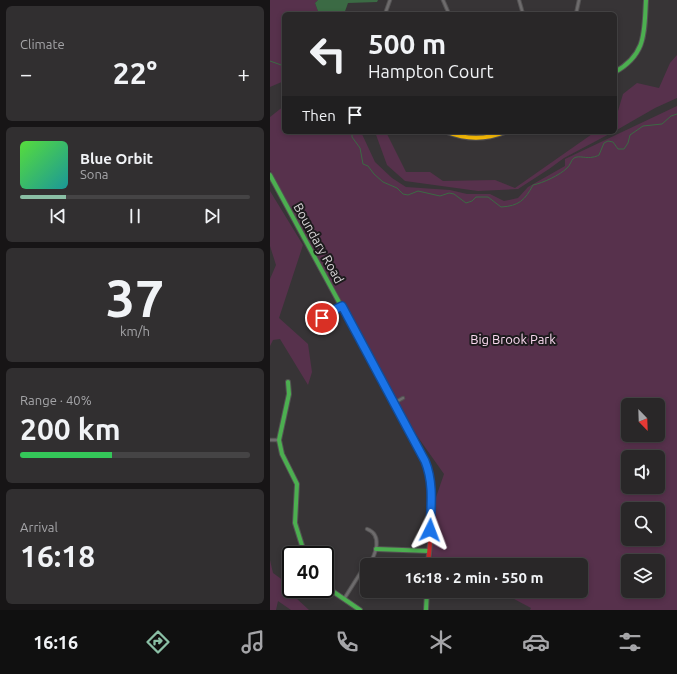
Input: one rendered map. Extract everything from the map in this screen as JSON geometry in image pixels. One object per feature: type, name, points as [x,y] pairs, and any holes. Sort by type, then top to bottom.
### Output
[{"type":"street","points":[[386,12],[390,0]]},
{"type":"street","points":[[443,0],[448,12]]},
{"type":"street","points":[[519,0],[522,12]]},
{"type":"street","points":[[576,12],[579,0]]},
{"type":"street","points":[[617,71],[630,63],[639,50],[644,36],[646,0]]},
{"type":"street","points":[[451,134],[469,139],[483,139],[500,134]]},
{"type":"street","name":"Boundary Road","points":[[270,175],[425,461],[430,478],[432,504],[428,558]]},
{"type":"street","points":[[320,322],[326,314],[342,306]]},
{"type":"street","points":[[288,382],[289,394],[279,440],[282,454],[297,484],[295,523],[302,546]]},
{"type":"street","points":[[394,403],[403,398]]},
{"type":"street","points":[[270,440],[279,440]]},
{"type":"street","points":[[368,528],[376,538],[376,549],[372,558]]},
{"type":"street","points":[[376,549],[429,551]]},
{"type":"street","points":[[344,599],[360,574]]},
{"type":"street","points":[[334,592],[360,610]]},
{"type":"street","points":[[426,610],[427,598]]},
{"type":"green space","points":[[270,0],[318,0],[315,3],[318,12],[282,12],[282,82],[270,87]]},
{"type":"green space","points":[[677,55],[677,98],[655,108],[617,130],[617,112],[623,94],[637,83],[659,88],[670,63]]},
{"type":"green space","name":"Big Brook Park","points":[[677,106],[677,610],[530,610],[531,608],[512,598],[588,598],[588,558],[432,558],[433,506],[444,474],[410,426],[270,170],[270,117],[282,108],[282,134],[362,134],[375,162],[392,178],[406,187],[450,190],[467,194],[490,194],[504,201],[518,198],[528,187],[565,166],[565,159]]},
{"type":"green space","points":[[376,134],[387,134],[406,172],[430,172],[443,181],[495,180],[515,188],[592,134],[609,134],[564,158],[518,189],[478,191],[405,181],[387,165]]},
{"type":"green space","points":[[270,191],[303,245],[279,318],[308,344],[312,372],[308,385],[280,339],[273,340],[270,346],[270,279],[276,265],[270,246]]},
{"type":"green space","points":[[270,560],[273,573],[282,580],[282,598],[296,598],[309,610],[291,610],[278,601],[276,610],[270,610]]},
{"type":"shaded area","points":[[318,0],[378,0],[377,2],[348,3],[345,12],[318,12],[315,3]]},
{"type":"waterway","points":[[270,61],[282,65]]},
{"type":"waterway","points":[[352,134],[352,137],[360,148],[363,164],[368,166],[383,182],[397,188],[403,194],[408,195],[418,191],[440,196],[449,193],[454,194],[466,203],[472,201],[476,197],[488,197],[501,207],[517,204],[527,195],[533,185],[546,181],[560,173],[568,167],[574,158],[595,157],[599,155],[604,143],[608,141],[613,142],[618,149],[624,149],[628,143],[630,135],[643,126],[662,124],[671,116],[677,114]]},
{"type":"traffic: fast","points":[[617,71],[633,58],[642,41],[646,0]]},
{"type":"traffic: fast","points":[[270,175],[421,453]]},
{"type":"traffic: fast","points":[[288,382],[289,394],[279,440],[282,454],[297,484],[295,523],[302,546]]},
{"type":"traffic: fast","points":[[376,549],[429,551]]},
{"type":"traffic: fast","points":[[334,592],[360,610]]},
{"type":"traffic: fast","points":[[426,610],[427,598]]},
{"type":"traffic: slow","points":[[452,134],[469,138],[483,138],[500,134]]},
{"type":"traffic: jam","points":[[421,453],[427,466],[432,494],[432,522],[429,558]]},
{"type":"route","points":[[322,318],[326,314],[342,306],[425,461],[432,488],[430,530]]}]
